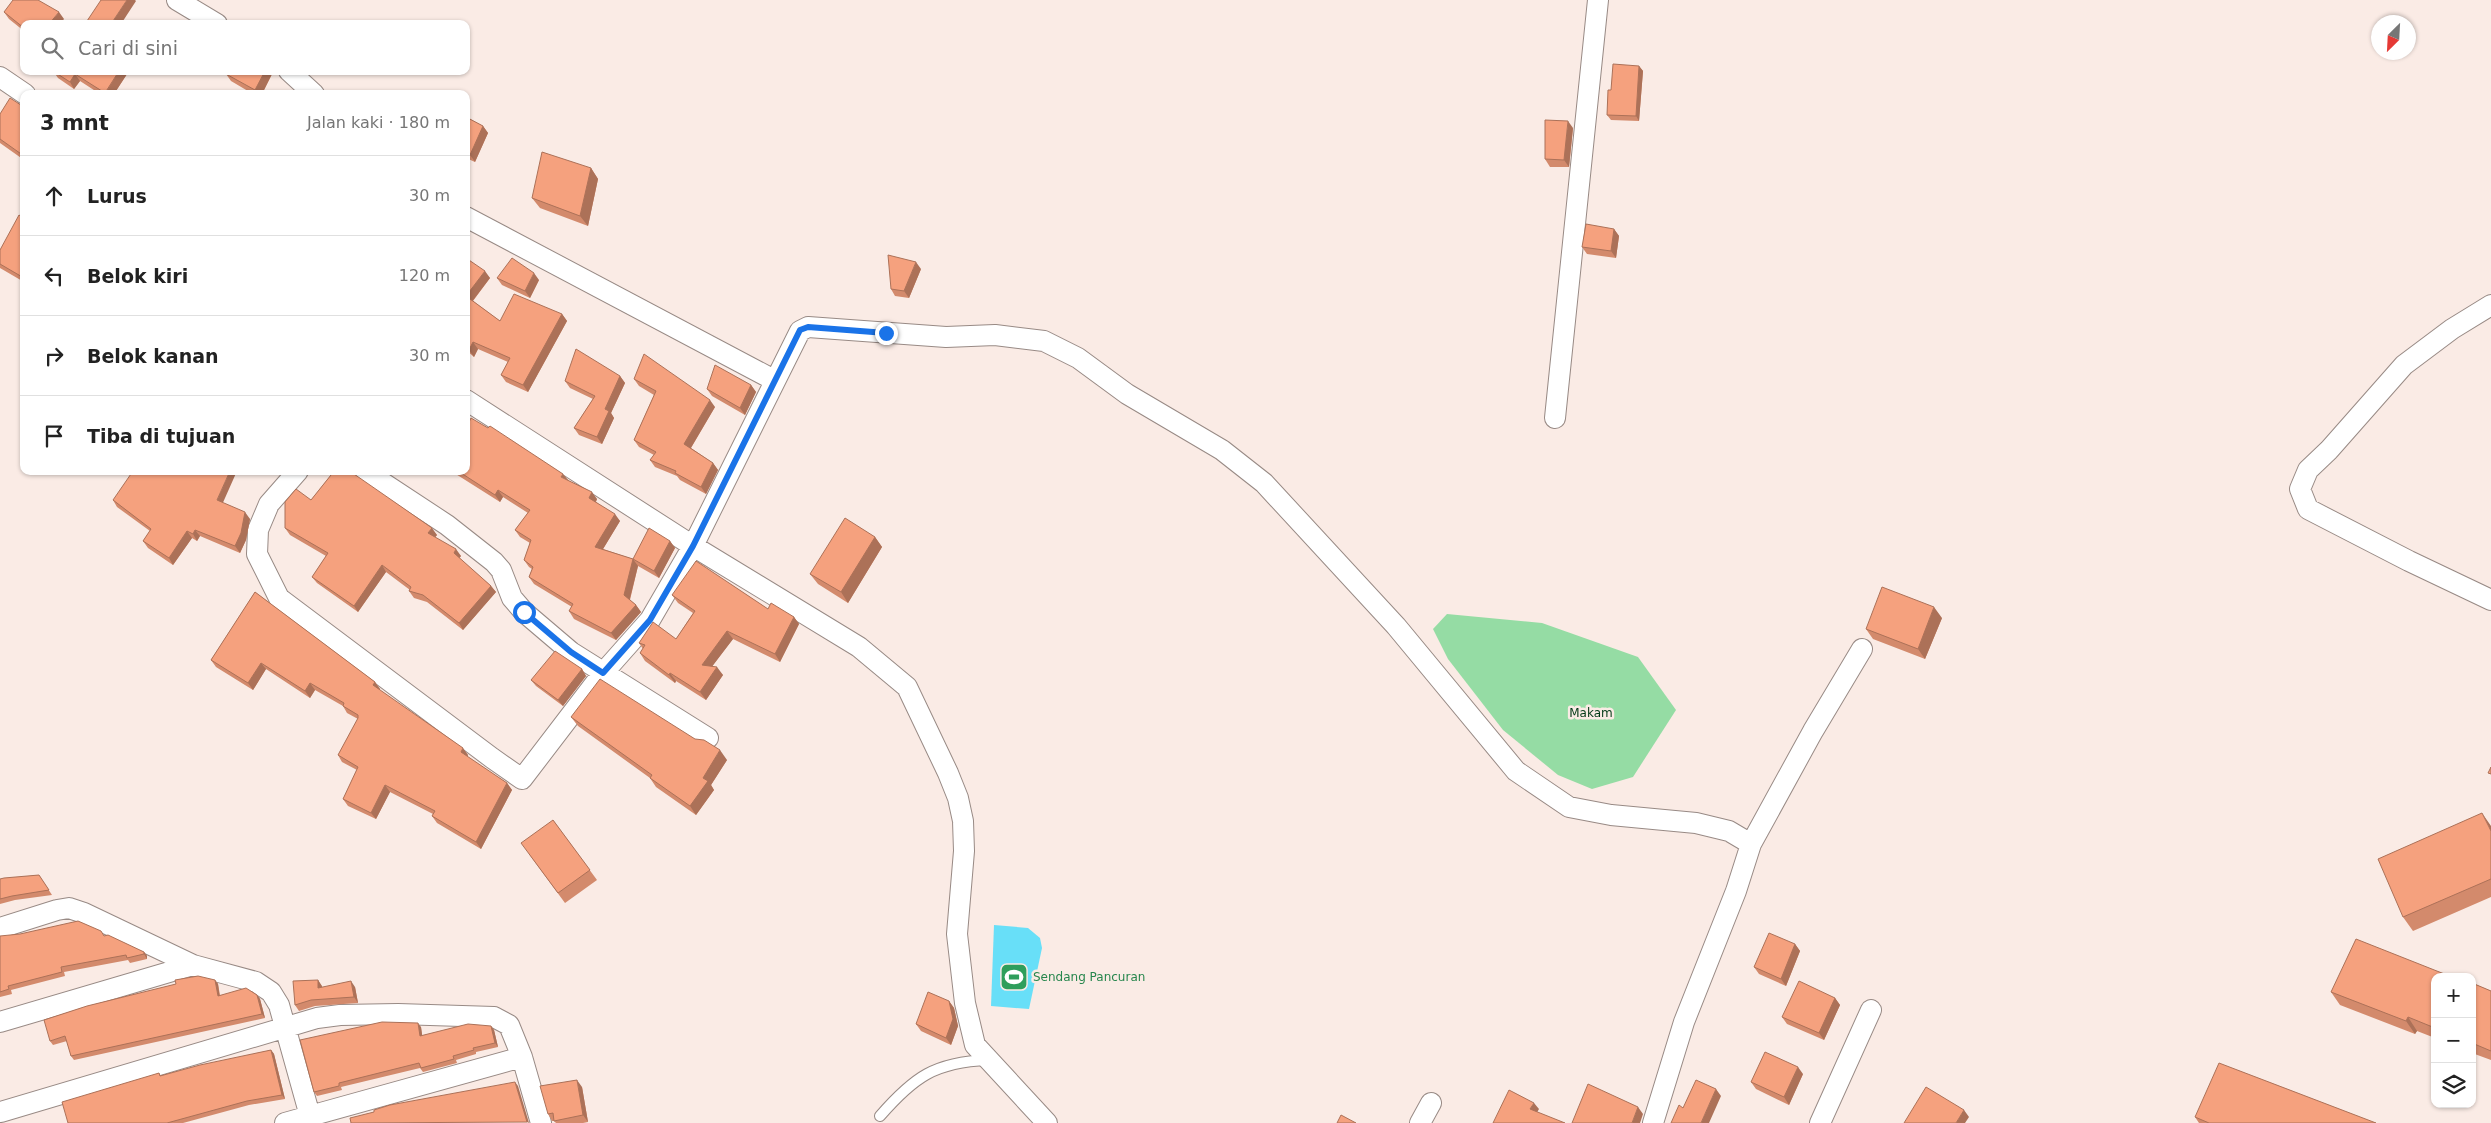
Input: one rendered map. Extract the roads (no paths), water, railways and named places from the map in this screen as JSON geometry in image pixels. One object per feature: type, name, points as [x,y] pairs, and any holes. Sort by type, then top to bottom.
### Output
[{"type":"street","points":[[177,0],[210,20]]},
{"type":"street","points":[[1555,418],[1598,0]]},
{"type":"street","points":[[293,75],[310,90]]},
{"type":"street","points":[[0,77],[20,91]]},
{"type":"street","points":[[470,218],[774,380]]},
{"type":"street","points":[[2491,305],[2452,329],[2404,366],[2329,450],[2308,470],[2300,489],[2308,509],[2491,600]]},
{"type":"street","points":[[294,475],[269,504],[258,530],[258,554],[279,598],[522,779],[603,673],[650,620],[693,546],[800,330],[808,327],[946,337],[995,335],[1044,340],[1078,358],[1127,394],[1222,450],[1264,482],[1396,626],[1516,771],[1569,806],[1611,814],[1696,822],[1729,831],[1751,844]]},
{"type":"street","points":[[470,403],[693,546],[859,647],[907,687],[914,696],[948,773],[958,798],[963,821],[964,851],[957,934],[965,1003],[974,1045],[1047,1123]]},
{"type":"street","points":[[371,475],[446,525],[494,562],[501,570],[512,598],[524,612],[571,652],[708,738]]},
{"type":"street","points":[[1653,1123],[1684,1022],[1736,891],[1751,844],[1813,731],[1862,649]]},
{"type":"street","points":[[0,928],[69,908],[84,913],[193,965],[256,982],[271,992],[279,1005],[311,1119]]},
{"type":"street","points":[[0,1022],[193,965]]},
{"type":"street","points":[[1820,1123],[1871,1010]]},
{"type":"street","points":[[3,1123],[0,1111],[285,1026],[340,1015],[494,1017],[509,1025],[522,1057],[541,1123]]},
{"type":"street","points":[[285,1123],[311,1119],[522,1057]]},
{"type":"street","points":[[1420,1123],[1431,1103]]},
{"type":"lane","points":[[880,1116],[910,1084],[924,1074],[969,1061],[988,1060]]},
{"type":"water","name":"Sendang Pancuran","points":[[994,925],[1028,928],[1040,938],[1042,948],[1029,1009],[991,1006]]},
{"type":"place","name":"Sendang Pancuran","points":[[1014,977]]},
{"type":"park label","name":"Makam","points":[[1591,713]]}]
